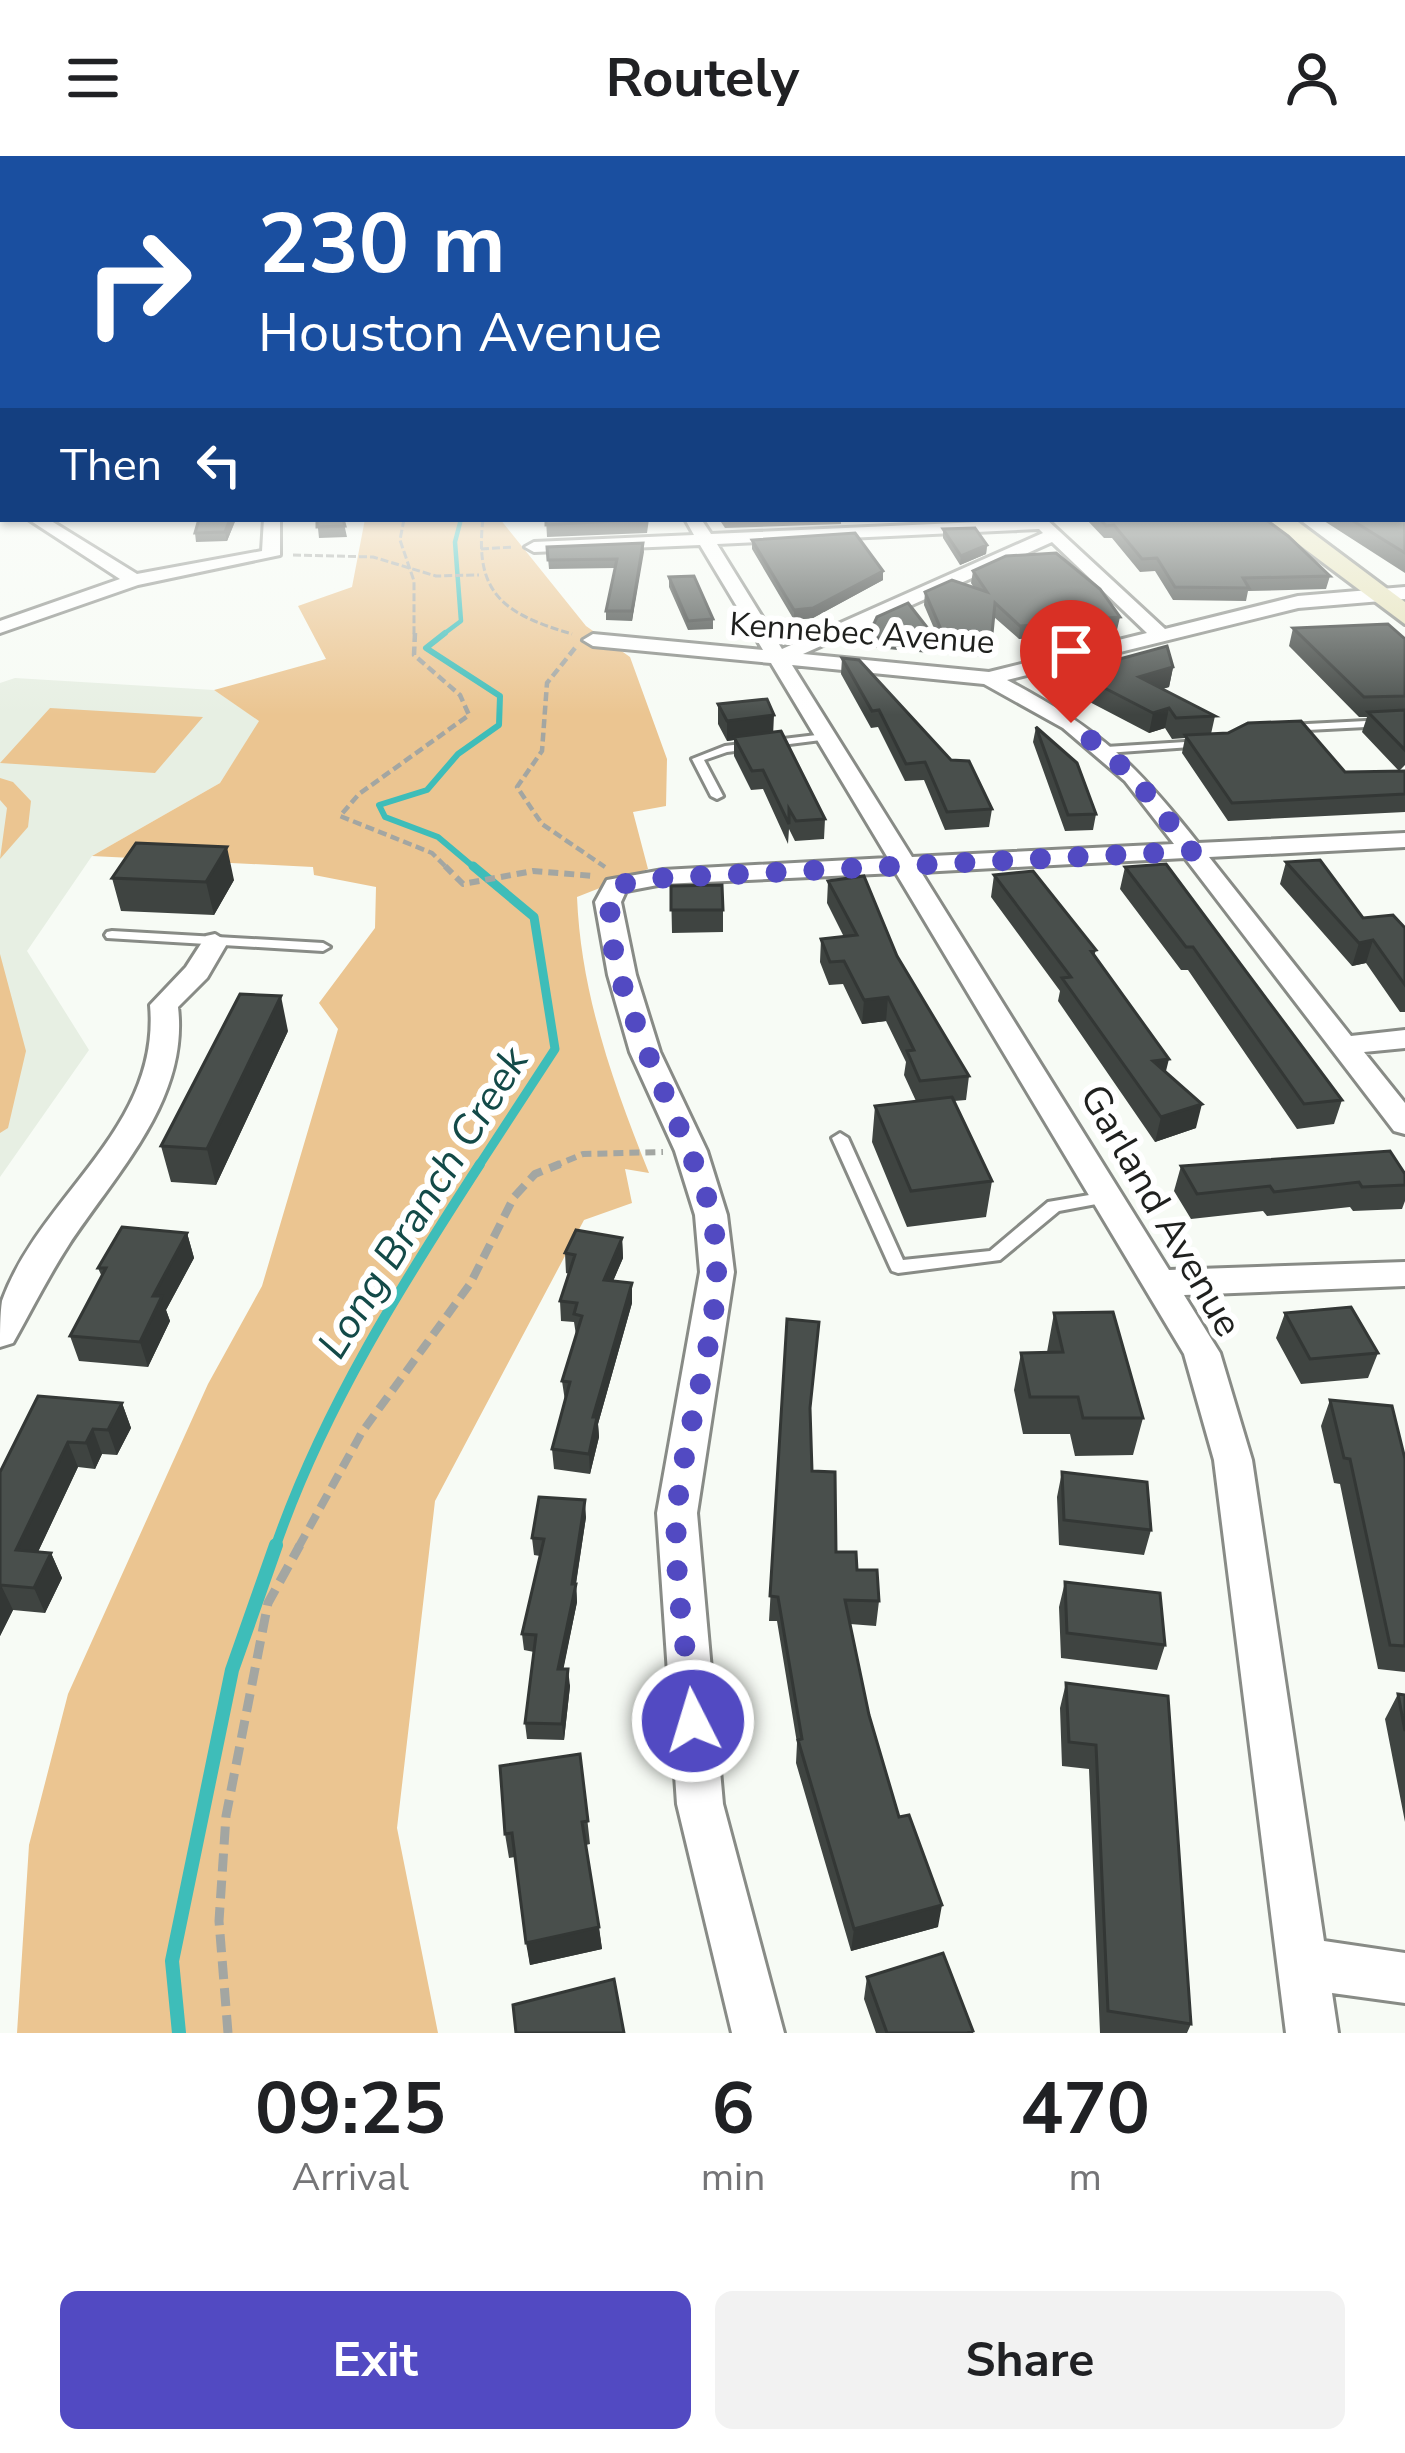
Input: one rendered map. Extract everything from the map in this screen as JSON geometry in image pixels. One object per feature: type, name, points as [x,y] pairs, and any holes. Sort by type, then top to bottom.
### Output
[{"type":"street","points":[[70,541],[134,580]]},
{"type":"street","points":[[0,627],[134,580],[272,555],[272,541]]},
{"type":"street","points":[[534,547],[593,541]]},
{"type":"street","name":"Garland Avenue","points":[[706,541],[1202,1353],[1233,1460],[1312,2033]]},
{"type":"street","points":[[779,657],[1015,541]]},
{"type":"street","points":[[1060,541],[1163,638]]},
{"type":"street","points":[[1311,541],[1392,593],[1405,615]]},
{"type":"street","name":"Kennebec Avenue","points":[[593,640],[989,678],[1298,602],[1392,593]]},
{"type":"street","points":[[989,678],[1071,723],[1133,776],[1405,1124]]},
{"type":"street","points":[[758,2033],[700,1804],[677,1514],[718,1272],[711,1215],[692,1151],[645,1052],[622,975],[608,902],[616,885],[663,878],[1405,840]]},
{"type":"street","points":[[0,1334],[57,1237],[116,1159],[165,1057],[170,1026],[164,1005],[196,972],[215,942]]},
{"type":"street","points":[[1344,1045],[1405,1039]]},
{"type":"street","points":[[1161,1283],[1405,1274]]},
{"type":"street","points":[[1306,1964],[1405,1978]]},
{"type":"lane","points":[[1269,729],[1405,722]]},
{"type":"lane","points":[[717,796],[698,759],[725,749],[825,737]]},
{"type":"lane","points":[[1106,750],[1224,743]]},
{"type":"lane","points":[[112,935],[323,947]]},
{"type":"lane","points":[[840,1138],[898,1268],[994,1256],[1054,1206],[1107,1197]]},
{"type":"path","points":[[400,541],[412,570],[414,655],[460,695],[469,715],[393,774],[351,796],[340,816],[431,854],[463,884],[519,875],[575,875]]},
{"type":"path","points":[[476,576],[480,541]]},
{"type":"path","points":[[272,555],[373,557],[446,577],[476,576],[509,611],[579,638],[547,683],[542,751],[517,787],[542,824],[601,860],[616,885]]},
{"type":"path","points":[[228,2033],[217,1917],[224,1799],[268,1603],[280,1572],[362,1432],[470,1284],[514,1197],[535,1174],[583,1154],[692,1151]]},
{"type":"shaded area","points":[[361,541],[517,541],[586,626],[630,657],[667,759],[666,806],[633,812],[648,869],[577,897],[585,968],[601,1038],[649,1173],[625,1169],[632,1203],[584,1220],[435,1501],[397,1828],[438,2033],[17,2033],[29,1845],[68,1694],[208,1384],[262,1286],[338,1029],[319,1003],[375,928],[376,887],[314,875],[313,867],[92,856],[220,783],[259,721],[214,690],[326,659],[298,606],[352,587]]},
{"type":"shaded area","points":[[15,678],[214,690],[260,721],[220,783],[92,856],[27,951],[89,1050],[0,1177],[0,683]]},
{"type":"shaded area","points":[[50,708],[203,717],[155,773],[0,763]]},
{"type":"shaded area","points":[[0,778],[13,782],[31,801],[28,827],[0,859],[7,808],[0,800]]},
{"type":"shaded area","points":[[0,954],[26,1051],[8,1128],[0,1133]]},
{"type":"building","points":[[752,541],[861,541],[883,571],[813,608],[794,610]]},
{"type":"building","points":[[951,541],[984,541],[987,545],[961,556]]},
{"type":"building","points":[[1127,541],[1293,541],[1330,576],[1243,578],[1249,588],[1175,587],[1157,558],[1142,559]]},
{"type":"building","points":[[1385,541],[1405,541],[1405,553]]},
{"type":"building","points":[[643,543],[632,611],[606,611],[617,559],[548,560],[547,547]]},
{"type":"building","points":[[1056,553],[1100,589],[1120,617],[1050,623],[1065,636],[1038,642],[1028,633],[1036,625],[1020,626],[995,603],[991,644],[946,641],[925,592],[952,580],[987,592],[973,571],[1006,556]]},
{"type":"building","points":[[694,576],[713,619],[688,621],[669,577]]},
{"type":"building","points":[[908,603],[940,644],[868,637],[877,617]]},
{"type":"building","points":[[1388,624],[1405,639],[1405,696],[1364,697],[1293,628]]},
{"type":"building","points":[[1167,646],[1173,667],[1139,677],[1215,716],[1176,718],[1169,708],[1153,713],[1062,666],[1071,664],[1058,653],[1085,647],[1105,663]]},
{"type":"building","points":[[842,658],[859,660],[951,760],[969,761],[992,809],[947,812],[925,762],[906,764],[879,710],[872,711]]},
{"type":"building","points":[[767,699],[774,715],[727,721],[718,704]]},
{"type":"building","points":[[1405,710],[1405,750],[1368,712]]},
{"type":"building","points":[[1301,721],[1345,772],[1405,771],[1405,794],[1232,803],[1185,735],[1228,733],[1248,723]]},
{"type":"building","points":[[1036,727],[1077,763],[1096,814],[1068,815]]},
{"type":"building","points":[[781,731],[825,819],[796,821],[789,809],[789,824],[763,770],[752,771],[734,737]]},
{"type":"building","points":[[136,843],[227,847],[206,882],[112,878]]},
{"type":"building","points":[[1320,860],[1363,918],[1393,915],[1405,928],[1405,985],[1373,940],[1359,943],[1286,862]]},
{"type":"building","points":[[1166,864],[1342,1100],[1304,1104],[1193,947],[1186,947],[1125,867]]},
{"type":"building","points":[[1033,871],[1096,950],[1091,951],[1169,1059],[1153,1061],[1202,1104],[1161,1117],[1062,978],[1071,977],[994,875]]},
{"type":"building","points":[[864,876],[897,956],[969,1076],[920,1081],[907,1051],[914,1050],[888,997],[864,1000],[844,961],[830,962],[821,939],[857,935],[828,881]]},
{"type":"building","points":[[722,885],[723,910],[671,910],[671,886]]},
{"type":"building","points":[[240,994],[281,996],[207,1149],[161,1146]]},
{"type":"building","points":[[952,1097],[992,1181],[911,1191],[875,1106]]},
{"type":"building","points":[[1390,1151],[1405,1174],[1405,1185],[1362,1187],[1359,1182],[1274,1192],[1270,1186],[1197,1194],[1181,1166]]},
{"type":"building","points":[[122,1227],[187,1233],[153,1296],[162,1296],[140,1342],[70,1336],[106,1268],[98,1268]]},
{"type":"building","points":[[576,1230],[622,1238],[604,1280],[632,1283],[593,1417],[597,1417],[589,1454],[552,1449],[570,1382],[562,1381],[582,1316],[574,1314],[577,1303],[560,1301],[575,1255],[565,1253]]},
{"type":"building","points":[[1351,1307],[1378,1353],[1310,1359],[1285,1313]]},
{"type":"building","points":[[1113,1312],[1143,1418],[1083,1418],[1078,1397],[1030,1397],[1021,1353],[1063,1352],[1054,1313]]},
{"type":"building","points":[[787,1319],[819,1322],[810,1408],[812,1471],[835,1472],[836,1552],[856,1552],[857,1570],[877,1570],[879,1601],[845,1600],[869,1715],[899,1817],[909,1815],[942,1905],[854,1929],[798,1740],[802,1739],[778,1597],[770,1596]]},
{"type":"building","points":[[38,1396],[122,1403],[108,1430],[93,1429],[86,1443],[68,1442],[16,1550],[51,1553],[34,1588],[0,1588],[0,1472]]},
{"type":"building","points":[[1330,1400],[1392,1406],[1405,1459],[1405,1646],[1390,1645],[1350,1459],[1344,1458]]},
{"type":"building","points":[[1062,1472],[1147,1482],[1151,1530],[1064,1520]]},
{"type":"building","points":[[539,1497],[585,1500],[572,1584],[576,1584],[558,1669],[568,1669],[562,1724],[525,1723],[536,1635],[522,1634],[544,1539],[532,1538]]},
{"type":"building","points":[[1065,1582],[1160,1593],[1165,1645],[1067,1633]]},
{"type":"building","points":[[1066,1683],[1168,1696],[1191,2024],[1108,2011],[1096,1745],[1069,1742]]},
{"type":"building","points":[[1398,1694],[1405,1695],[1405,1731]]},
{"type":"building","points":[[580,1754],[588,1821],[582,1822],[599,1927],[526,1943],[512,1833],[505,1834],[500,1766]]},
{"type":"building","points":[[943,1953],[973,2031],[887,2033],[867,1977]]},
{"type":"building","points":[[614,1979],[624,2033],[516,2033],[513,2005]]},
{"type":"waterway","name":"Long Branch Creek","points":[[445,633],[461,621],[455,541]]},
{"type":"waterway","name":"Long Branch Creek","points":[[441,636],[445,633]]},
{"type":"waterway","name":"Long Branch Creek","points":[[445,633],[426,648],[500,696],[499,725],[458,754],[427,790],[379,805],[385,817],[438,837],[476,869]]},
{"type":"waterway","name":"Long Branch Creek","points":[[473,866],[534,917],[555,1049],[478,1167]]},
{"type":"waterway","name":"Long Branch Creek","points":[[275,1548],[340,1398],[393,1302],[480,1164]]},
{"type":"waterway","name":"Long Branch Creek","points":[[179,2033],[172,1961],[232,1670],[276,1545]]},
{"type":"route","points":[[693,1721],[677,1514],[718,1272],[711,1215],[692,1151],[645,1052],[622,975],[608,902],[616,885],[663,878],[1192,851],[1133,776],[1071,723]]}]
